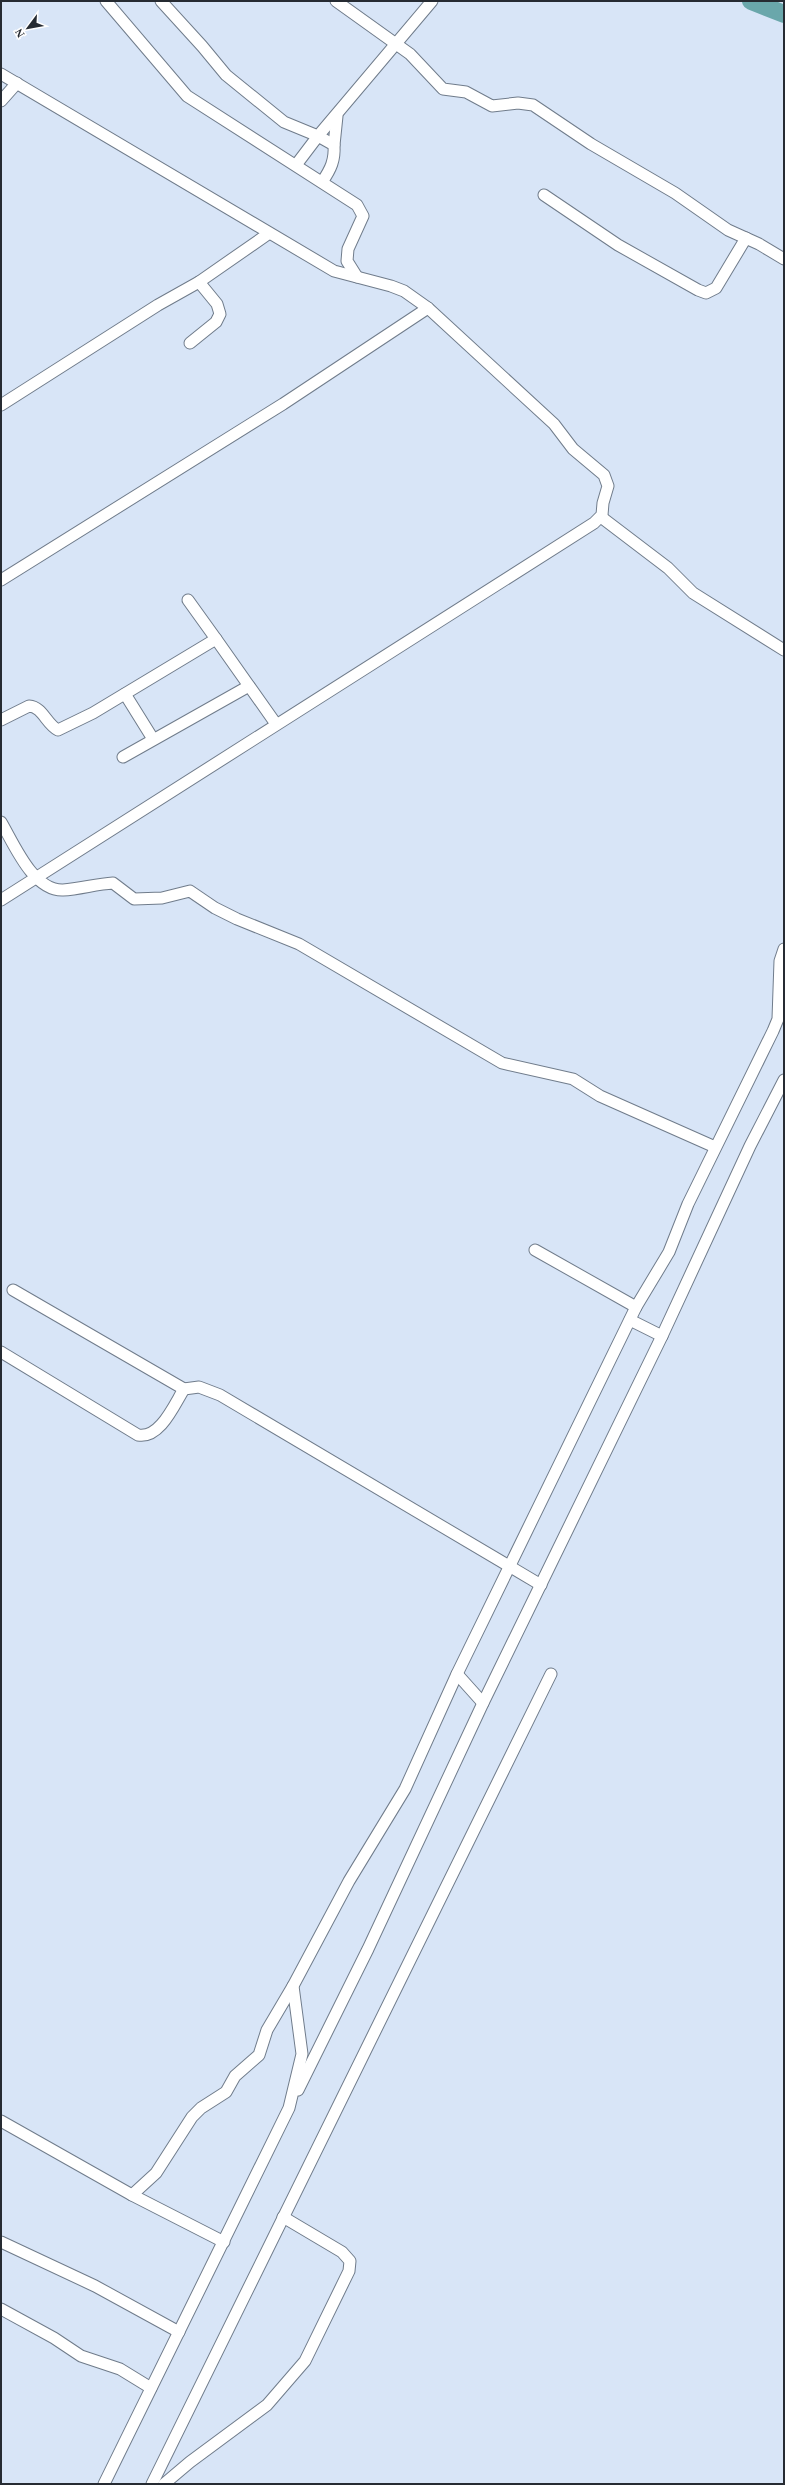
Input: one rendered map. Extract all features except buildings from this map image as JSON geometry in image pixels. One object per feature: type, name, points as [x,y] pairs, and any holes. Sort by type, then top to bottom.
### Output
[{"type":"street","points":[[106,1],[187,96],[357,205],[363,216],[348,250],[347,261],[357,277]]},
{"type":"street","points":[[161,1],[226,75],[284,122],[318,136],[334,145]]},
{"type":"street","points":[[336,1],[396,43],[425,68],[443,89],[466,92],[492,106],[518,103],[533,106],[591,144],[675,193],[728,230],[784,259]]},
{"type":"street","points":[[296,165],[318,136],[337,116],[348,100],[432,1]]},
{"type":"street","points":[[1,74],[16,84],[85,122],[268,234],[334,271],[391,286],[404,291],[428,308],[528,398],[554,424],[573,449],[604,476],[608,486],[601,517],[1,900]]},
{"type":"street","points":[[1,101],[16,84]]},
{"type":"street","points":[[322,182],[334,162],[337,116]]},
{"type":"street","points":[[544,195],[624,248],[698,290],[706,293],[716,288],[746,238]]},
{"type":"street","points":[[1,405],[158,305],[199,282],[268,234]]},
{"type":"street","points":[[334,271],[347,261]]},
{"type":"street","points":[[190,344],[216,322],[220,314],[217,304],[199,282]]},
{"type":"street","points":[[1,580],[283,404],[428,308]]},
{"type":"street","points":[[601,517],[668,568],[693,593],[784,650]]},
{"type":"street","points":[[188,600],[276,724]]},
{"type":"street","points":[[1,720],[22,708],[34,706],[58,730],[125,694],[216,639]]},
{"type":"street","points":[[123,757],[249,686]]},
{"type":"street","points":[[125,694],[153,739]]},
{"type":"street","points":[[1,822],[35,878],[50,888],[61,890],[113,882],[134,899],[162,898],[190,891],[215,908],[237,919],[299,944],[502,1063],[573,1079],[600,1096],[715,1147]]},
{"type":"street","points":[[132,2195],[156,2173],[192,2117],[201,2108],[226,2092],[235,2076],[259,2055],[267,2030],[293,1986],[348,1881],[405,1789],[457,1674],[509,1566],[636,1307],[669,1252],[680,1220],[778,1019],[780,961],[784,949]]},
{"type":"street","points":[[104,2484],[150,2388],[368,1950],[483,1703],[662,1336],[750,1146],[784,1080]]},
{"type":"street","points":[[535,1250],[636,1307]]},
{"type":"street","points":[[13,1290],[184,1389],[199,1387],[220,1395],[541,1585]]},
{"type":"street","points":[[630,1320],[662,1336]]},
{"type":"street","points":[[1,1352],[143,1436],[156,1432],[184,1389]]},
{"type":"street","points":[[457,1674],[483,1703]]},
{"type":"street","points":[[152,2484],[551,1674]]},
{"type":"street","points":[[289,2108],[302,2054],[293,1986]]},
{"type":"street","points":[[1,2121],[132,2195],[224,2242]]},
{"type":"street","points":[[164,2484],[190,2462],[267,2405],[305,2361],[349,2271],[350,2260],[342,2252],[283,2217]]},
{"type":"street","points":[[1,2242],[82,2280],[179,2332]]},
{"type":"street","points":[[1,2309],[54,2338],[81,2356],[120,2369],[150,2388]]},
{"type":"waterway","points":[[751,1],[784,14]]}]
